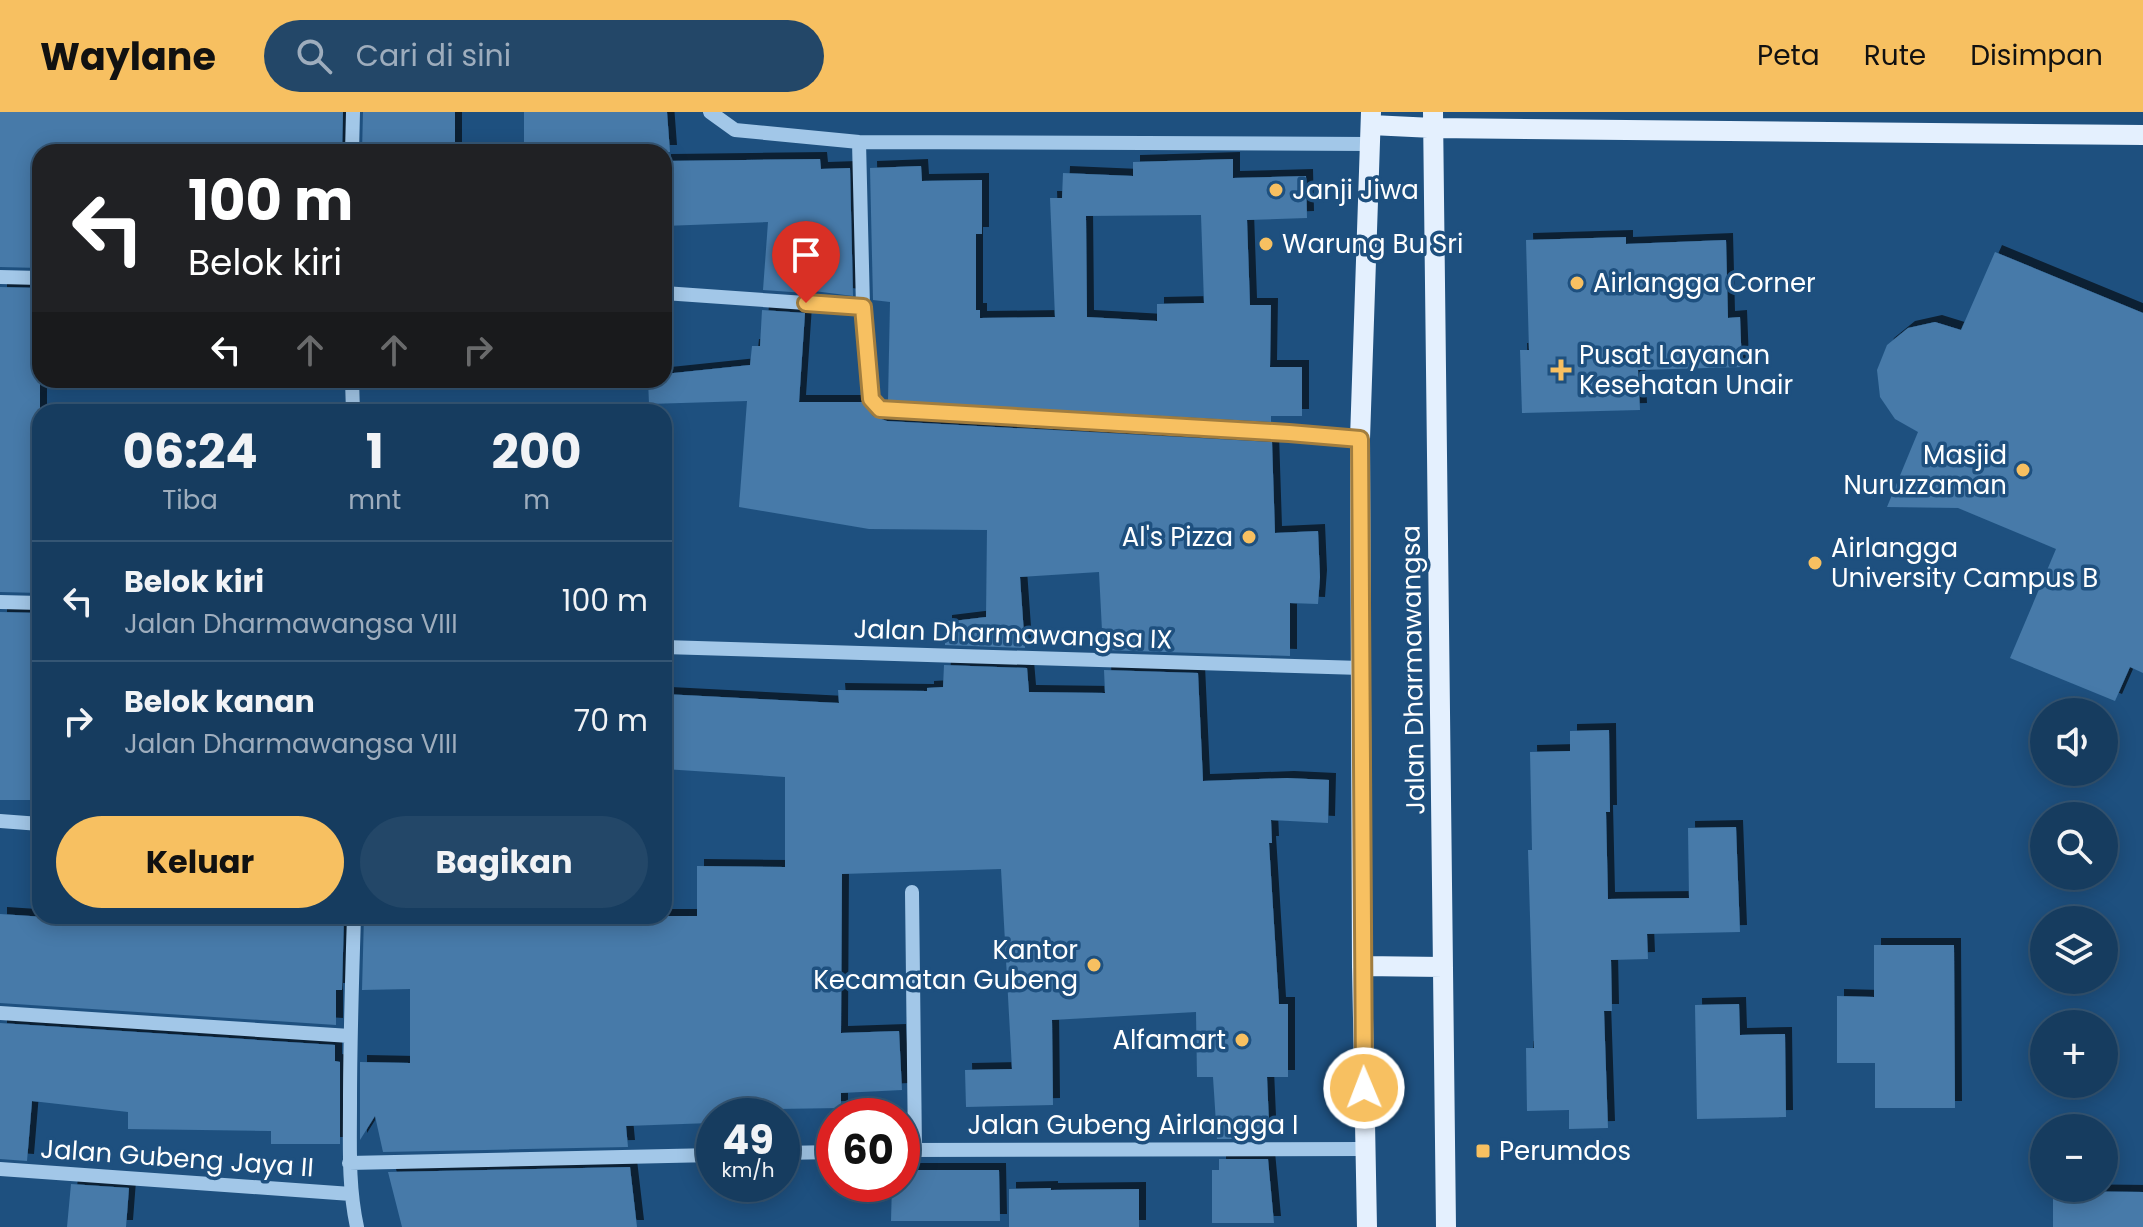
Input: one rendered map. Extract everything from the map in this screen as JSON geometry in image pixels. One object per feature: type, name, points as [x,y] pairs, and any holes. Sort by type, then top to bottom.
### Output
[{"type":"main road","points":[[1370,127],[1433,120],[2143,135]]},
{"type":"main road","name":"Jalan Dharmawangsa","points":[[1433,120],[1446,1227]]},
{"type":"main road","name":"Jalan Dharmawangsa","points":[[1367,1227],[1362,966],[1360,439],[1370,127]]},
{"type":"main road","points":[[1362,966],[1443,967]]},
{"type":"street","points":[[352,144],[353,112]]},
{"type":"street","points":[[710,112],[735,130],[859,142],[1370,127]]},
{"type":"street","points":[[859,142],[863,307],[871,399],[880,409],[1360,439]]},
{"type":"street","points":[[0,277],[32,278]]},
{"type":"street","points":[[672,294],[863,307]]},
{"type":"street","points":[[0,602],[32,603]]},
{"type":"street","name":"Jalan Dharmawangsa IX","points":[[672,647],[1361,668]]},
{"type":"street","points":[[0,821],[32,823]]},
{"type":"street","points":[[910,1098],[912,892]]},
{"type":"street","points":[[354,924],[349,1163],[357,1227]]},
{"type":"street","points":[[0,1013],[350,1036]]},
{"type":"street","name":"Jalan Gubeng Airlangga I","points":[[920,1150],[1365,1149]]},
{"type":"street","points":[[349,1163],[696,1155]]},
{"type":"street","name":"Jalan Gubeng Jaya II","points":[[0,1169],[351,1194]]},
{"type":"building","points":[[0,112],[343,112],[342,144],[32,144],[32,268],[0,267]]},
{"type":"building","points":[[363,112],[455,112],[455,144],[362,144]]},
{"type":"building","points":[[524,112],[667,112],[669,144],[524,144]]},
{"type":"building","points":[[820,159],[821,169],[850,168],[853,296],[806,290],[806,293],[763,290],[768,222],[672,226],[672,161]]},
{"type":"building","points":[[1233,159],[1233,178],[1306,176],[1307,218],[1247,220],[1250,305],[1271,305],[1270,367],[1302,367],[1302,416],[1271,416],[1271,422],[888,401],[890,302],[873,300],[870,168],[921,166],[922,181],[982,180],[982,234],[976,234],[976,310],[980,310],[980,318],[1055,317],[1050,198],[1062,198],[1063,173],[1133,176],[1133,162]],"holes":[[[1201,215],[1204,303],[1157,304],[1157,321],[1087,317],[1086,216]]]},
{"type":"building","points":[[1626,237],[1626,244],[1726,240],[1728,318],[1740,317],[1742,367],[1638,370],[1640,410],[1522,413],[1520,350],[1529,350],[1526,240]]},
{"type":"building","name":"Masjid Nuruzzaman","points":[[1995,252],[2143,313],[2143,673],[2130,667],[2116,698],[2108,698],[2010,658],[2056,549],[1958,508],[1887,507],[1918,432],[1895,419],[1880,397],[1877,370],[1887,345],[1908,328],[1935,322],[1961,330]]},
{"type":"building","points":[[0,287],[32,288],[32,388],[40,388],[40,404],[32,404],[32,593],[0,592]]},
{"type":"building","points":[[762,310],[805,313],[799,402],[862,402],[873,416],[887,421],[1272,442],[1275,533],[1318,531],[1318,604],[1290,603],[1290,656],[1103,650],[1099,572],[1020,577],[1025,648],[945,645],[945,622],[986,617],[987,530],[869,529],[739,507],[747,401],[649,404],[648,388],[672,388],[672,373],[750,365],[752,346],[760,346]]},
{"type":"building","points":[[0,612],[32,613],[32,800],[0,800]]},
{"type":"building","points":[[944,665],[1027,668],[1029,692],[1105,693],[1104,670],[1198,673],[1203,781],[1329,780],[1328,823],[1271,820],[1272,843],[1269,843],[1279,1004],[1288,1004],[1288,1077],[1267,1077],[1269,1123],[1264,1124],[1266,1139],[1217,1139],[1213,1077],[1197,1077],[1196,1012],[1052,1020],[1053,1105],[966,1107],[965,1070],[1012,1069],[1001,869],[842,874],[841,1033],[899,1031],[902,1090],[841,1093],[841,1098],[816,1098],[816,1108],[800,1109],[800,1098],[696,1098],[696,1124],[626,1126],[628,1147],[383,1152],[375,1116],[360,1140],[360,1062],[410,1063],[410,989],[362,990],[364,924],[672,924],[672,916],[697,916],[697,866],[785,867],[785,777],[672,770],[672,694],[839,703],[838,690],[927,691],[927,688],[943,687]]},
{"type":"building","points":[[1609,730],[1610,812],[1606,812],[1608,899],[1689,898],[1688,828],[1736,827],[1740,932],[1647,934],[1648,959],[1611,960],[1612,1011],[1604,1011],[1608,1128],[1569,1129],[1569,1110],[1527,1111],[1526,1048],[1534,1048],[1528,850],[1532,850],[1530,752],[1570,751],[1570,731]]},
{"type":"building","points":[[0,914],[32,916],[32,924],[344,924],[342,990],[336,990],[336,1025],[0,1003]]},
{"type":"building","points":[[1874,945],[1954,945],[1955,1108],[1875,1108],[1875,1063],[1837,1063],[1837,996],[1874,997]]},
{"type":"building","points":[[1739,1004],[1740,1035],[1785,1034],[1786,1117],[1697,1119],[1695,1005]]},
{"type":"building","points":[[0,1023],[335,1045],[335,1061],[340,1062],[340,1144],[271,1144],[271,1131],[128,1129],[128,1112],[32,1101],[27,1161],[0,1159]]},
{"type":"building","points":[[1219,1159],[1268,1159],[1274,1223],[1212,1223],[1212,1170],[1219,1170]]},
{"type":"building","points":[[630,1167],[637,1227],[402,1227],[388,1172]]},
{"type":"building","points":[[920,1170],[999,1170],[1000,1221],[891,1221],[892,1202],[920,1202]]},
{"type":"building","points":[[71,1184],[129,1188],[126,1227],[67,1227]]},
{"type":"building","points":[[1009,1189],[1139,1189],[1139,1227],[1009,1227]]},
{"type":"building","points":[[2118,1192],[2143,1192],[2143,1227],[2053,1227],[2053,1202],[2118,1202]]},
{"type":"place","name":"Janji Jiwa","points":[[1276,190]]},
{"type":"place","name":"Warung Bu Sri","points":[[1266,244]]},
{"type":"place","name":"Airlangga Corner","points":[[1577,283]]},
{"type":"place","name":"Pusat Layanan Kesehatan Unair","points":[[1561,370]]},
{"type":"place","name":"Masjid Nuruzzaman","points":[[2023,470]]},
{"type":"place","name":"Al's Pizza","points":[[1249,537]]},
{"type":"place","name":"Airlangga University Campus B","points":[[1815,563]]},
{"type":"place","name":"Kantor Kecamatan Gubeng","points":[[1094,965]]},
{"type":"place","name":"Alfamart","points":[[1242,1040]]},
{"type":"place","name":"Perumdos","points":[[1483,1151]]},
{"type":"route","points":[[806,303],[863,307],[871,399],[880,409],[888,411],[1360,439],[1364,1088]]}]
